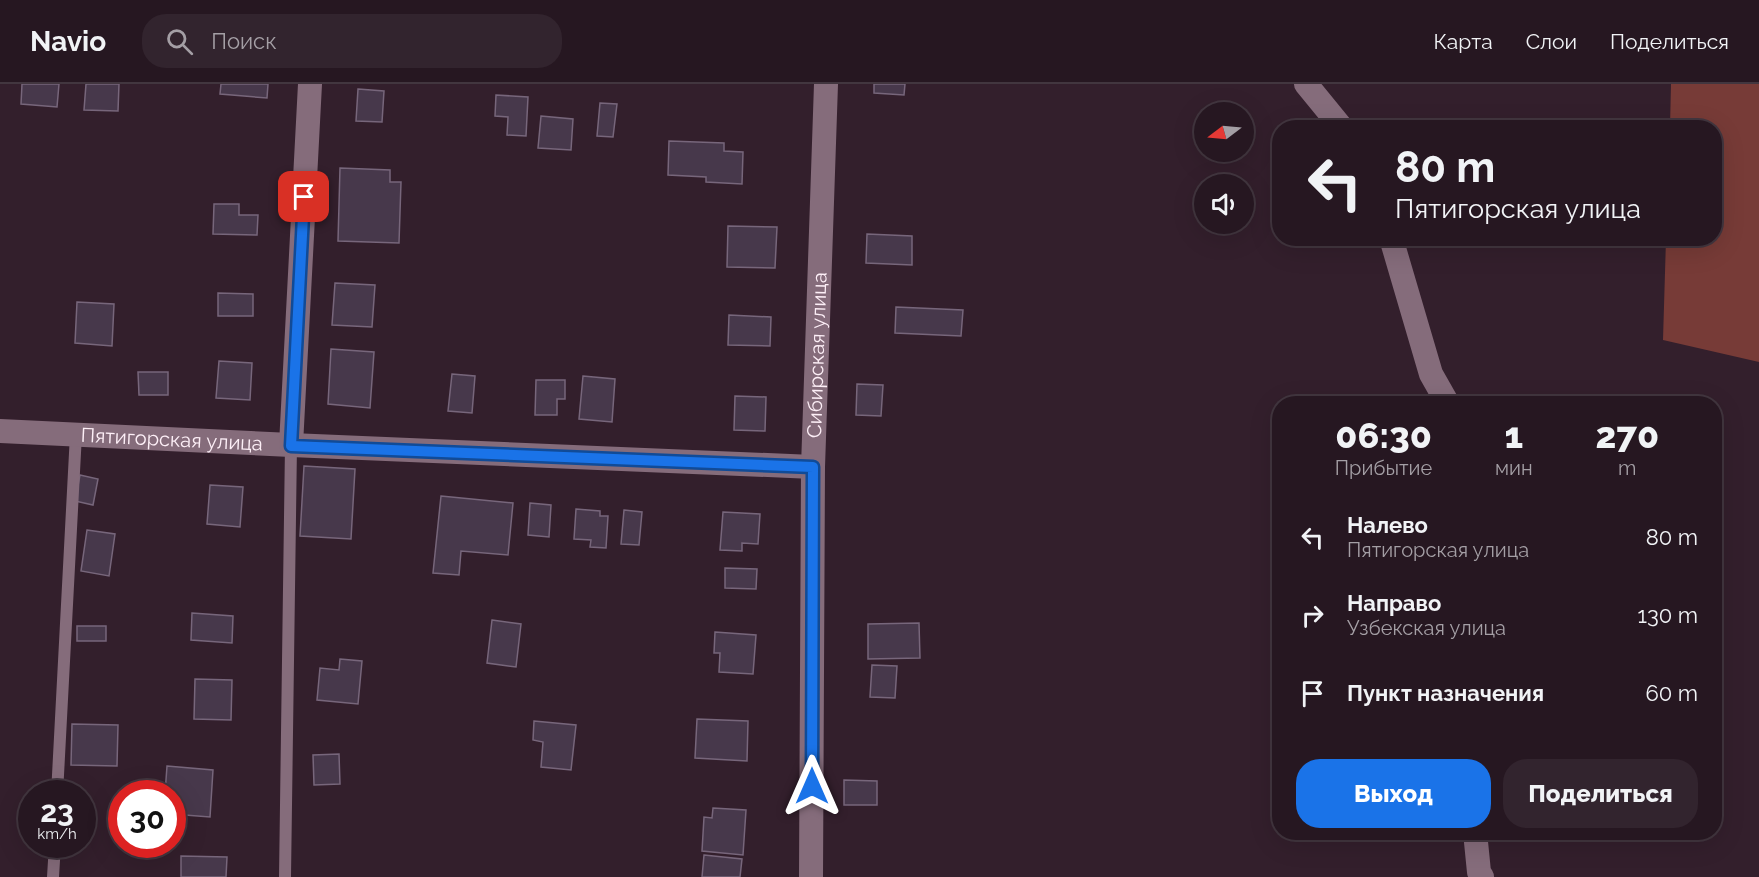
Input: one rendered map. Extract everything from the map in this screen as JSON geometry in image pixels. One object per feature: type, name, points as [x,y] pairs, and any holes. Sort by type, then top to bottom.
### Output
[{"type":"street","points":[[291,446],[310,84]]},
{"type":"street","name":"Сибирская улица","points":[[811,877],[813,467],[826,84]]},
{"type":"street","points":[[1306,84],[1335,120]]},
{"type":"street","points":[[1393,246],[1431,374],[1443,396]]},
{"type":"street","name":"Пятигорская улица","points":[[0,431],[291,446],[813,467]]},
{"type":"street","points":[[1476,840],[1479,872],[1482,877]]},
{"type":"lane","points":[[58,780],[76,434]]},
{"type":"lane","points":[[285,877],[291,446]]},
{"type":"lane","points":[[53,877],[54,858]]},
{"type":"shaded area","points":[[1671,84],[1759,84],[1759,362],[1663,340],[1666,246],[1722,246],[1722,120],[1670,120]]},
{"type":"building","points":[[22,84],[59,84],[57,107],[21,104]]},
{"type":"building","points":[[86,84],[119,84],[118,111],[84,110]]},
{"type":"building","points":[[221,84],[268,84],[267,98],[220,94]]},
{"type":"building","points":[[874,84],[905,84],[904,95],[874,93]]},
{"type":"building","points":[[358,89],[384,91],[382,122],[356,121]]},
{"type":"building","points":[[496,95],[528,97],[526,136],[507,135],[508,117],[495,116]]},
{"type":"building","points":[[600,103],[617,104],[613,137],[597,136]]},
{"type":"building","points":[[541,116],[573,119],[571,150],[538,148]]},
{"type":"building","points":[[669,141],[724,143],[724,151],[743,152],[742,184],[706,182],[706,177],[668,175]]},
{"type":"building","points":[[340,168],[390,170],[390,182],[401,182],[399,243],[338,241]]},
{"type":"building","points":[[214,204],[239,204],[239,215],[258,215],[257,235],[213,234]]},
{"type":"building","points":[[728,226],[777,227],[775,268],[727,267]]},
{"type":"building","points":[[867,234],[912,236],[912,265],[866,263]]},
{"type":"building","points":[[335,283],[375,285],[372,327],[332,325]]},
{"type":"building","points":[[218,293],[253,294],[253,316],[218,316]]},
{"type":"building","points":[[77,302],[114,304],[112,346],[75,343]]},
{"type":"building","points":[[896,307],[963,310],[961,336],[895,333]]},
{"type":"building","points":[[729,315],[771,317],[770,346],[728,345]]},
{"type":"building","points":[[331,349],[374,352],[370,408],[328,404]]},
{"type":"building","points":[[219,361],[252,363],[250,400],[216,398]]},
{"type":"building","points":[[138,372],[168,372],[168,395],[139,395]]},
{"type":"building","points":[[452,374],[475,376],[472,413],[448,411]]},
{"type":"building","points":[[583,376],[615,379],[612,422],[579,419]]},
{"type":"building","points":[[536,380],[565,380],[565,399],[557,399],[557,415],[535,415]]},
{"type":"building","points":[[857,384],[883,385],[881,416],[856,415]]},
{"type":"building","points":[[735,396],[766,397],[765,431],[734,430]]},
{"type":"building","points":[[304,466],[355,469],[351,539],[300,536]]},
{"type":"building","points":[[80,475],[98,479],[93,505],[75,501]]},
{"type":"building","points":[[210,485],[243,487],[240,527],[207,524]]},
{"type":"building","points":[[441,496],[513,503],[508,555],[461,551],[459,575],[433,573]]},
{"type":"building","points":[[530,503],[551,505],[549,537],[528,535]]},
{"type":"building","points":[[576,509],[600,511],[600,516],[608,516],[606,548],[590,547],[591,540],[574,539]]},
{"type":"building","points":[[624,510],[642,512],[639,545],[621,544]]},
{"type":"building","points":[[723,512],[760,514],[758,544],[742,543],[742,551],[720,550]]},
{"type":"building","points":[[87,530],[115,534],[109,576],[81,571]]},
{"type":"building","points":[[725,568],[757,569],[756,589],[725,588]]},
{"type":"building","points":[[192,613],[233,616],[232,643],[191,640]]},
{"type":"building","points":[[492,620],[521,624],[516,667],[487,663]]},
{"type":"building","points":[[919,623],[920,658],[868,659],[868,624]]},
{"type":"building","points":[[77,626],[106,626],[106,641],[77,641]]},
{"type":"building","points":[[715,632],[756,635],[753,674],[719,672],[720,653],[714,653]]},
{"type":"building","points":[[340,659],[362,661],[358,704],[317,700],[320,668],[339,670]]},
{"type":"building","points":[[872,665],[897,666],[895,698],[870,697]]},
{"type":"building","points":[[195,679],[232,680],[231,720],[194,719]]},
{"type":"building","points":[[697,719],[748,721],[747,761],[695,758]]},
{"type":"building","points":[[534,721],[576,725],[571,770],[541,767],[543,742],[533,740]]},
{"type":"building","points":[[72,724],[118,725],[117,766],[71,765]]},
{"type":"building","points":[[339,754],[340,784],[314,785],[313,755]]},
{"type":"building","points":[[167,766],[213,770],[210,817],[186,815],[186,780],[166,780]]},
{"type":"building","points":[[844,780],[877,781],[877,805],[844,805]]},
{"type":"building","points":[[713,808],[746,810],[743,855],[702,851],[704,817],[712,818]]},
{"type":"building","points":[[704,855],[742,859],[740,877],[702,877]]},
{"type":"building","points":[[227,857],[226,877],[181,877],[181,858]]},
{"type":"route","points":[[304,197],[291,446],[813,467],[812,786]]}]
